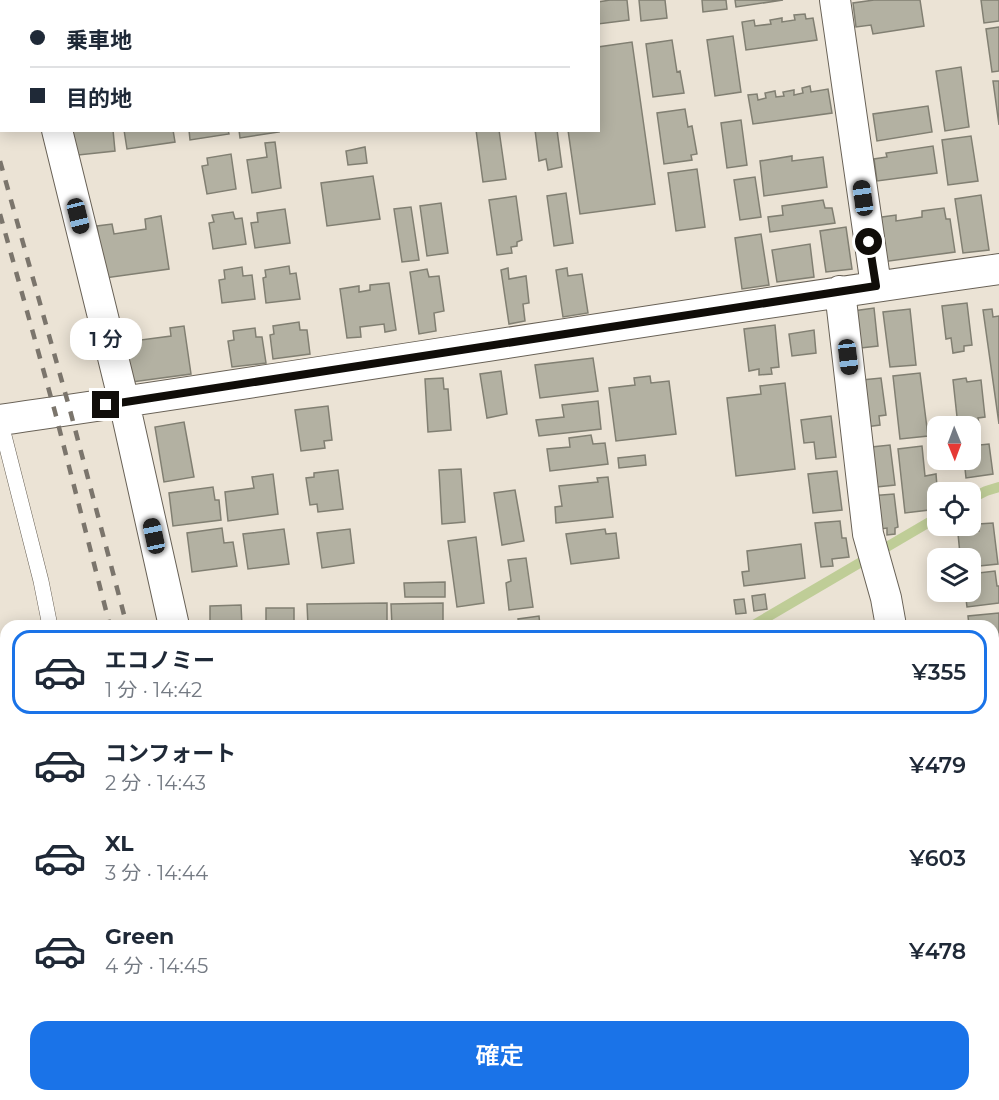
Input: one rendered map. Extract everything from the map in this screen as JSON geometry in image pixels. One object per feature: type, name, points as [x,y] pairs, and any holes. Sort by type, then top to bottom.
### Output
[{"type":"street","points":[[835,0],[876,286]]},
{"type":"street","points":[[57,132],[124,402],[173,620]]},
{"type":"street","points":[[0,420],[999,268]]},
{"type":"street","points":[[840,291],[868,534],[890,620]]},
{"type":"lane","points":[[0,420],[49,620]]},
{"type":"building","points":[[627,0],[629,20],[600,24],[600,2]]},
{"type":"building","points":[[639,0],[665,0],[667,18],[641,21]]},
{"type":"building","points":[[702,0],[726,0],[727,9],[703,12]]},
{"type":"building","points":[[735,0],[783,0],[736,7]]},
{"type":"building","points":[[874,0],[920,0],[924,26],[873,34],[871,25],[856,27],[853,3]]},
{"type":"building","points":[[981,0],[999,0],[999,21],[984,23]]},
{"type":"building","points":[[805,14],[806,19],[813,18],[817,40],[746,50],[742,22],[754,20],[755,26],[771,24],[770,20],[782,18],[782,22],[795,20],[794,15]]},
{"type":"building","points":[[999,27],[999,71],[992,72],[986,29]]},
{"type":"building","points":[[733,36],[741,92],[715,96],[707,40]]},
{"type":"building","points":[[672,40],[677,72],[680,71],[684,93],[653,97],[646,44]]},
{"type":"building","points":[[632,42],[655,204],[580,214],[568,132],[600,132],[600,47]]},
{"type":"building","points":[[961,67],[969,127],[945,131],[936,71]]},
{"type":"building","points":[[993,81],[999,81],[999,125]]},
{"type":"building","points":[[810,86],[811,92],[828,89],[832,113],[753,124],[748,95],[757,94],[758,100],[766,98],[765,93],[775,91],[776,97],[784,96],[783,92],[794,90],[794,95],[803,93],[802,88]]},
{"type":"building","points":[[928,106],[932,132],[877,141],[873,114]]},
{"type":"building","points":[[685,109],[688,127],[692,126],[697,154],[691,155],[692,160],[664,164],[657,113]]},
{"type":"building","points":[[741,120],[747,165],[727,168],[721,123]]},
{"type":"building","points":[[66,132],[113,132],[115,151],[69,156]]},
{"type":"building","points":[[124,132],[173,132],[175,142],[127,149]]},
{"type":"building","points":[[189,132],[228,132],[229,134],[190,140]]},
{"type":"building","points":[[239,132],[279,132],[240,138]]},
{"type":"building","points":[[476,132],[499,132],[506,179],[483,182]]},
{"type":"building","points":[[535,132],[557,132],[562,167],[548,170],[546,159],[539,161]]},
{"type":"building","points":[[971,136],[978,181],[948,185],[942,140]]},
{"type":"building","points":[[275,142],[281,188],[252,193],[247,160],[267,157],[265,143]]},
{"type":"building","points":[[933,146],[937,173],[877,181],[874,159],[887,157],[886,153]]},
{"type":"building","points":[[365,147],[367,163],[348,165],[346,151]]},
{"type":"building","points":[[231,154],[236,189],[207,194],[202,166],[208,165],[207,158]]},
{"type":"building","points":[[792,156],[792,161],[823,157],[827,187],[764,196],[760,161]]},
{"type":"building","points":[[697,169],[705,227],[676,231],[668,173]]},
{"type":"building","points":[[373,176],[380,219],[327,226],[321,183]]},
{"type":"building","points":[[755,177],[761,217],[740,220],[734,180]]},
{"type":"building","points":[[566,193],[573,243],[554,246],[547,196]]},
{"type":"building","points":[[981,195],[989,250],[963,253],[955,199]]},
{"type":"building","points":[[516,196],[522,240],[517,242],[517,246],[511,247],[512,253],[497,255],[489,200]]},
{"type":"building","points":[[823,200],[825,208],[832,208],[835,223],[770,232],[768,217],[783,215],[782,206]]},
{"type":"building","points":[[441,203],[448,253],[427,256],[420,206]]},
{"type":"building","points":[[411,207],[419,260],[402,262],[394,209]]},
{"type":"building","points":[[944,208],[946,219],[950,219],[955,252],[882,262],[875,218],[896,215],[896,221],[922,217],[922,211]]},
{"type":"building","points":[[285,209],[290,243],[255,248],[251,223],[258,222],[257,213]]},
{"type":"building","points":[[233,212],[235,219],[242,218],[246,244],[213,249],[209,223],[214,222],[212,215]]},
{"type":"building","points":[[161,216],[169,269],[105,278],[97,226],[112,224],[114,234],[146,229],[145,219]]},
{"type":"building","points":[[846,227],[852,269],[826,272],[820,231]]},
{"type":"building","points":[[761,234],[769,285],[742,289],[735,238]]},
{"type":"building","points":[[810,244],[814,277],[777,282],[772,250]]},
{"type":"building","points":[[289,266],[290,274],[296,273],[300,299],[266,303],[263,278],[266,277],[265,270]]},
{"type":"building","points":[[242,267],[243,276],[252,275],[255,299],[222,303],[219,280],[225,279],[224,270]]},
{"type":"building","points":[[508,268],[509,279],[526,276],[529,303],[523,304],[525,321],[509,324],[501,270]]},
{"type":"building","points":[[567,268],[568,276],[582,274],[588,313],[563,317],[556,270]]},
{"type":"building","points":[[427,269],[429,277],[439,276],[444,311],[434,313],[436,331],[419,334],[410,272]]},
{"type":"building","points":[[389,283],[396,330],[385,332],[384,324],[360,327],[361,337],[347,338],[340,289],[359,286],[359,292],[370,290],[370,285]]},
{"type":"building","points":[[967,303],[972,345],[964,346],[964,351],[953,353],[951,338],[946,339],[942,306]]},
{"type":"building","points":[[874,308],[878,346],[852,349],[853,311]]},
{"type":"building","points":[[910,309],[916,365],[890,367],[883,312]]},
{"type":"building","points":[[992,309],[993,317],[999,316],[999,424],[983,310]]},
{"type":"building","points":[[299,322],[300,330],[307,330],[310,354],[273,359],[270,335],[274,334],[273,326]]},
{"type":"building","points":[[775,325],[779,367],[771,368],[772,374],[759,375],[759,369],[749,371],[744,329]]},
{"type":"building","points":[[184,326],[191,374],[132,382],[125,336],[140,334],[141,340],[171,336],[170,328]]},
{"type":"building","points":[[255,328],[256,337],[262,337],[266,363],[232,367],[228,341],[234,340],[233,331]]},
{"type":"building","points":[[814,330],[816,353],[792,356],[789,334]]},
{"type":"building","points":[[593,358],[598,391],[540,398],[535,365]]},
{"type":"building","points":[[501,371],[507,414],[487,418],[480,374]]},
{"type":"building","points":[[920,373],[927,436],[900,439],[893,376]]},
{"type":"building","points":[[650,376],[651,383],[669,381],[676,434],[616,441],[609,388],[635,385],[634,378]]},
{"type":"building","points":[[443,378],[444,389],[448,389],[451,430],[428,432],[425,379]]},
{"type":"building","points":[[881,378],[886,415],[879,416],[880,425],[858,428],[852,381]]},
{"type":"building","points":[[966,378],[967,382],[981,380],[985,417],[957,416],[953,380]]},
{"type":"building","points":[[785,383],[795,469],[736,476],[727,398],[761,394],[760,386]]},
{"type":"building","points":[[598,401],[601,429],[539,436],[536,420],[564,417],[562,405]]},
{"type":"building","points":[[328,406],[332,440],[324,441],[325,448],[301,451],[295,410]]},
{"type":"building","points":[[831,416],[836,457],[816,459],[814,442],[804,443],[801,420]]},
{"type":"building","points":[[184,422],[194,477],[164,482],[155,427]]},
{"type":"building","points":[[591,435],[593,444],[605,443],[608,464],[550,471],[547,449],[570,447],[569,438]]},
{"type":"building","points":[[989,444],[993,474],[966,478],[965,470],[981,470],[981,445]]},
{"type":"building","points":[[890,445],[895,485],[867,488],[862,448]]},
{"type":"building","points":[[922,446],[925,476],[936,474],[937,482],[927,482],[927,510],[905,513],[898,449]]},
{"type":"building","points":[[645,455],[646,465],[619,468],[618,458]]},
{"type":"building","points":[[461,469],[465,522],[442,524],[439,470]]},
{"type":"building","points":[[338,470],[343,509],[318,512],[317,504],[310,505],[306,478],[314,477],[314,473]]},
{"type":"building","points":[[837,471],[842,510],[813,513],[808,474]]},
{"type":"building","points":[[273,474],[278,514],[228,521],[225,492],[254,488],[252,477]]},
{"type":"building","points":[[608,477],[613,517],[556,523],[555,507],[562,506],[559,486],[598,482],[597,478]]},
{"type":"building","points":[[213,487],[215,500],[219,500],[221,520],[173,526],[169,493]]},
{"type":"building","points":[[515,490],[524,541],[502,545],[494,493]]},
{"type":"building","points":[[894,494],[898,527],[895,528],[895,534],[887,535],[887,528],[873,530],[869,496]]},
{"type":"building","points":[[840,521],[842,538],[846,538],[849,557],[832,559],[833,566],[821,567],[815,523]]},
{"type":"building","points":[[993,523],[998,564],[981,566],[981,548],[959,548],[958,536],[981,536],[981,524]]},
{"type":"building","points":[[222,528],[224,543],[233,542],[237,566],[192,572],[187,533]]},
{"type":"building","points":[[284,529],[289,564],[248,569],[243,534]]},
{"type":"building","points":[[350,529],[354,563],[322,568],[317,533]]},
{"type":"building","points":[[605,529],[606,534],[616,533],[619,558],[571,564],[566,534]]},
{"type":"building","points":[[476,537],[484,603],[457,607],[448,541]]},
{"type":"building","points":[[801,544],[805,578],[744,586],[742,572],[749,571],[747,551]]},
{"type":"building","points":[[526,558],[533,607],[509,610],[506,583],[511,581],[508,560]]},
{"type":"building","points":[[995,571],[997,586],[999,586],[999,603],[967,607],[966,602],[981,602],[981,573]]},
{"type":"building","points":[[445,582],[445,597],[405,597],[404,583]]},
{"type":"building","points":[[765,594],[767,609],[754,611],[752,596]]},
{"type":"building","points":[[744,599],[746,613],[736,614],[734,600]]},
{"type":"building","points":[[387,603],[387,620],[308,620],[307,604]]},
{"type":"building","points":[[443,603],[443,620],[392,620],[391,604]]},
{"type":"building","points":[[241,605],[242,620],[210,620],[210,606]]},
{"type":"building","points":[[266,608],[294,608],[294,620],[266,620]]},
{"type":"building","points":[[999,613],[999,620],[968,620],[968,616]]},
{"type":"building","points":[[539,616],[539,620],[518,620]]},
{"type":"waterway","points":[[981,494],[999,487]]},
{"type":"waterway","points":[[762,620],[927,523]]},
{"type":"railway","points":[[0,161],[70,410],[125,620]]},
{"type":"railway","points":[[0,214],[55,412],[108,620]]},
{"type":"route","points":[[106,405],[876,286],[869,242]]}]
